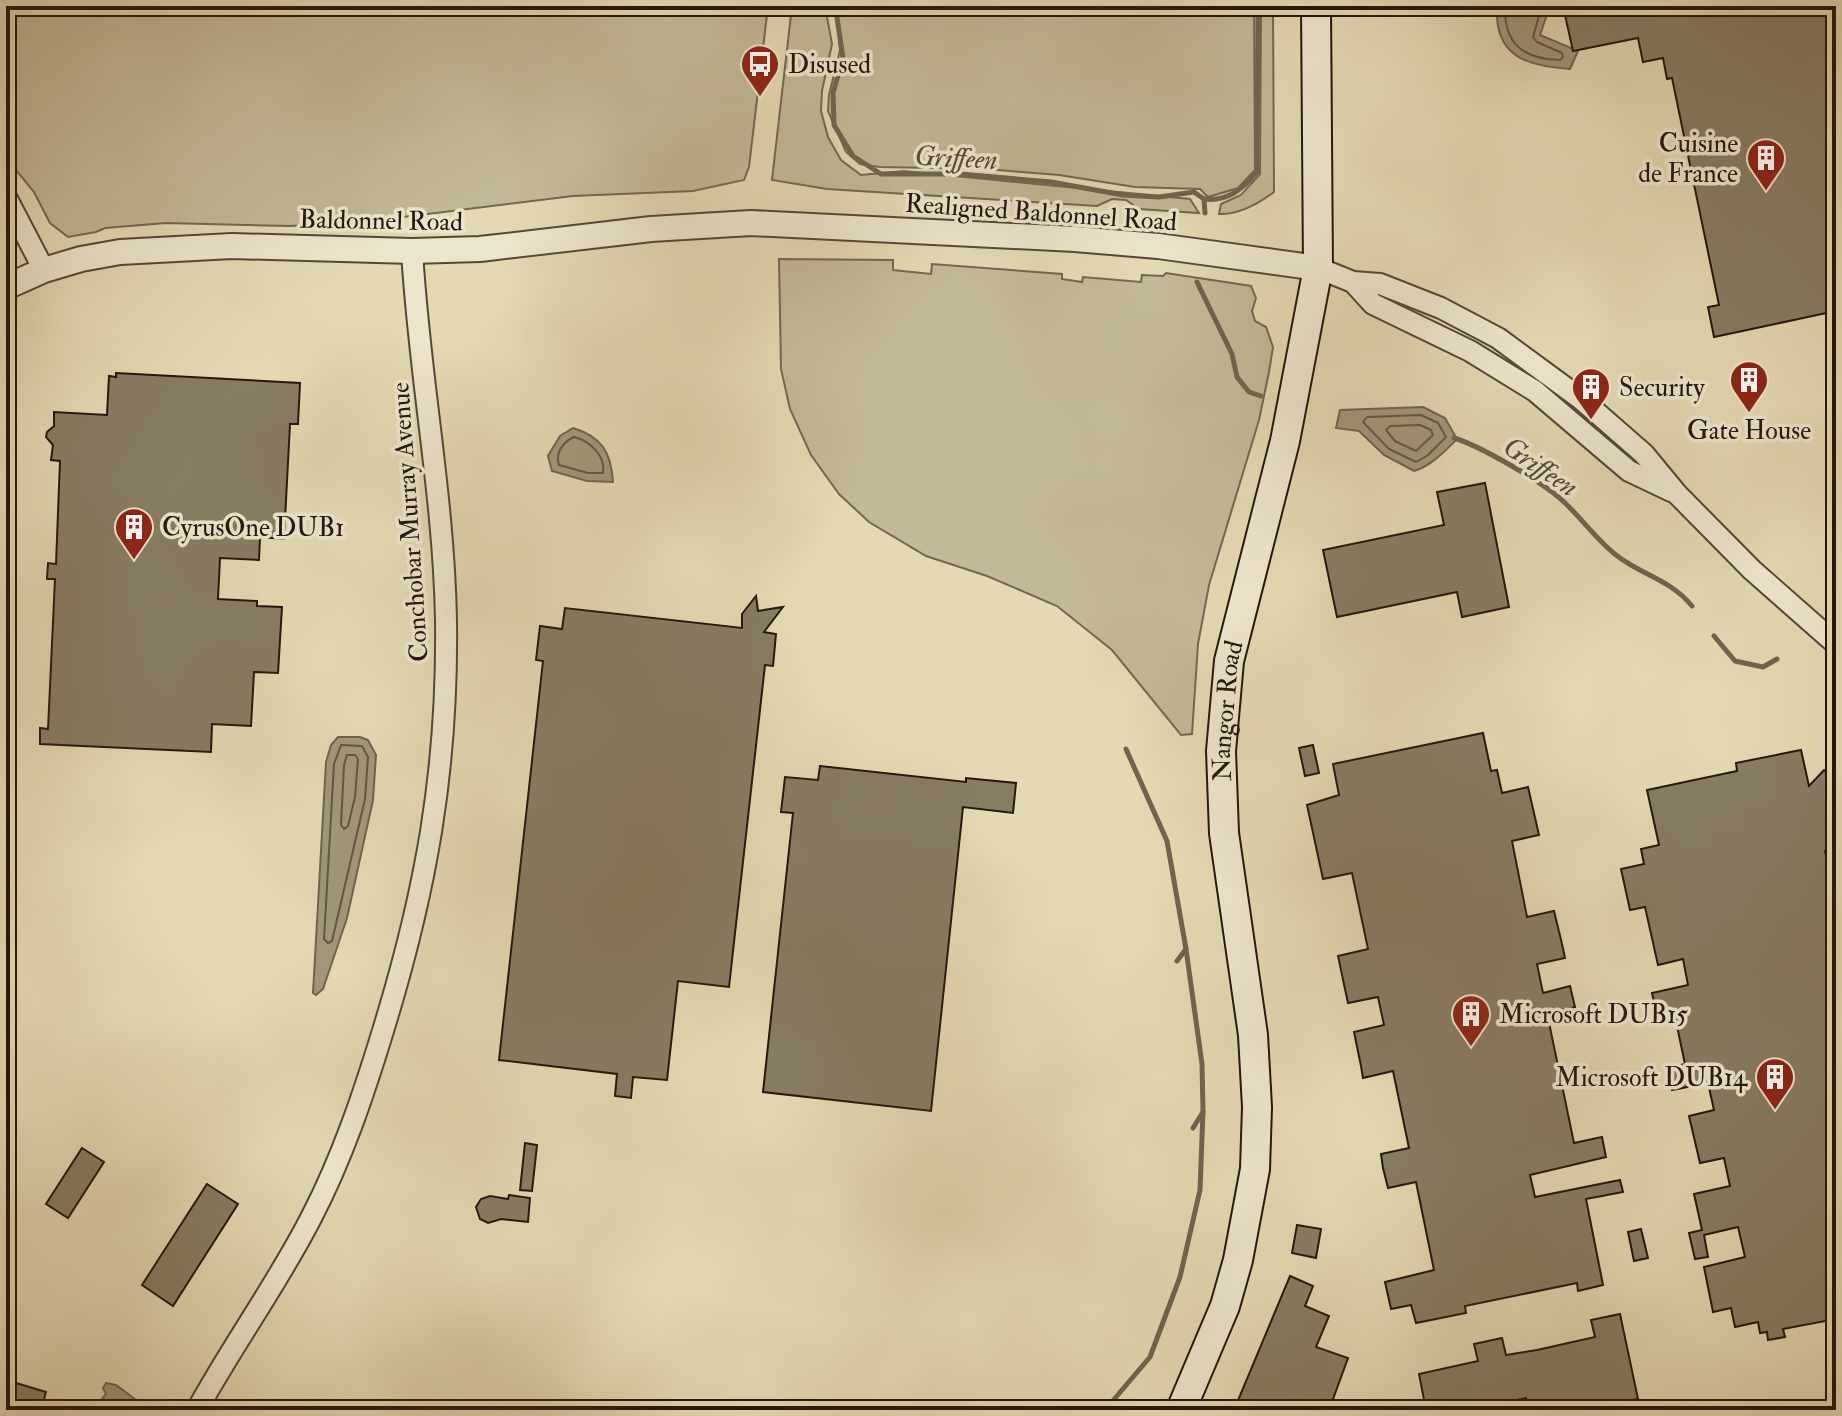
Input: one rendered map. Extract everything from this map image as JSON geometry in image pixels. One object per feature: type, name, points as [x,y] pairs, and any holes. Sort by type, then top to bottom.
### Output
[{"type":"main road","name":"Nangor Road","points":[[1181,1410],[1225,1306],[1238,1260],[1255,1169],[1257,1107],[1254,1048],[1224,833],[1221,751],[1229,661],[1285,441],[1318,268],[1316,6]]},
{"type":"street","points":[[6,197],[44,270]]},
{"type":"street","name":"Realigned Baldonnel Road","points":[[760,224],[1075,239],[1158,246],[1318,268]]},
{"type":"street","name":"Baldonnel Road","points":[[6,287],[44,270],[81,259],[134,251],[232,246],[412,251],[535,244],[651,229],[760,224]]},
{"type":"street","name":"Conchobar Murray Avenue","points":[[197,1410],[282,1272],[332,1174],[360,1106],[393,1000],[415,922],[430,851],[446,715],[446,618],[412,251]]},
{"type":"street","points":[[1318,268],[1353,282],[1380,284],[1399,291],[1441,308],[1498,338],[1612,425],[1644,454],[1677,494],[1752,570],[1836,644]]},
{"type":"shaded area","points":[[22,6],[768,6],[749,167],[744,180],[693,191],[573,196],[363,222],[290,226],[166,223],[105,228],[68,237],[50,223],[34,192],[6,158],[6,20]]},
{"type":"shaded area","points":[[792,6],[825,6],[832,44],[821,111],[828,137],[841,160],[861,175],[904,171],[1190,199],[1199,213],[1139,209],[1126,200],[1112,199],[1097,206],[827,189],[772,180]]},
{"type":"shaded area","points":[[836,6],[1254,6],[1255,170],[1238,188],[1208,197],[1200,189],[1135,187],[1059,175],[860,164],[846,152],[828,111],[840,50]]},
{"type":"shaded area","points":[[1261,6],[1273,6],[1274,192],[1241,210],[1219,214],[1221,204],[1241,195],[1260,174]]},
{"type":"shaded area","points":[[779,259],[893,260],[893,270],[931,274],[932,264],[1062,274],[1062,279],[1082,282],[1083,277],[1141,282],[1142,275],[1163,276],[1166,273],[1251,286],[1256,298],[1252,311],[1255,321],[1266,327],[1273,347],[1259,420],[1209,585],[1198,644],[1192,734],[1181,735],[1112,650],[1057,606],[987,576],[926,556],[869,522],[839,494],[811,455],[790,409],[781,369]]},
{"type":"water","points":[[1497,6],[1550,6],[1540,35],[1578,51],[1570,69],[1540,65],[1516,56],[1501,37]]},
{"type":"water","points":[[1423,407],[1445,418],[1457,439],[1432,462],[1414,471],[1384,455],[1359,431],[1336,428],[1340,410]]},
{"type":"water","points":[[573,428],[591,436],[603,447],[610,462],[613,482],[587,481],[552,471],[548,456],[560,436]]},
{"type":"water","points":[[338,737],[368,740],[376,755],[373,800],[347,918],[323,989],[316,995],[313,993],[326,762],[331,745]]},
{"type":"water","points":[[106,1383],[116,1385],[136,1400],[133,1410],[99,1410],[106,1394],[103,1388]]},
{"type":"building","name":"Cuisine de France","points":[[1563,6],[1836,6],[1836,311],[1714,337],[1708,307],[1719,305],[1672,78],[1667,79],[1663,58],[1643,62],[1638,38],[1573,51]]},
{"type":"building","name":"CyrusOne DUB1","points":[[116,373],[300,383],[298,424],[290,424],[284,539],[260,537],[259,560],[220,558],[218,599],[257,601],[257,606],[282,607],[278,673],[254,672],[251,726],[212,724],[211,752],[40,744],[40,728],[48,729],[55,579],[47,579],[48,563],[56,564],[60,461],[51,460],[53,445],[46,437],[47,432],[54,426],[54,412],[107,415],[109,376],[116,377]]},
{"type":"building","points":[[1485,483],[1509,607],[1462,617],[1457,592],[1337,617],[1323,550],[1444,525],[1437,492]]},
{"type":"building","points":[[756,596],[758,611],[783,607],[764,632],[776,634],[773,666],[765,665],[729,987],[678,981],[667,1080],[633,1077],[631,1098],[615,1096],[617,1074],[499,1060],[543,661],[536,660],[540,626],[562,629],[565,608],[742,628],[742,614]]},
{"type":"building","name":"Microsoft DUB15","points":[[1483,733],[1491,771],[1497,770],[1502,793],[1528,787],[1539,835],[1512,841],[1527,917],[1554,911],[1565,958],[1537,964],[1543,993],[1570,986],[1575,1007],[1547,1013],[1574,1143],[1602,1137],[1606,1157],[1530,1175],[1535,1197],[1620,1180],[1623,1192],[1586,1199],[1603,1285],[1578,1291],[1577,1283],[1465,1306],[1466,1313],[1416,1323],[1411,1305],[1391,1309],[1385,1282],[1434,1270],[1416,1182],[1388,1188],[1383,1168],[1381,1154],[1409,1148],[1393,1071],[1363,1078],[1354,1032],[1384,1025],[1378,997],[1348,1003],[1338,956],[1368,949],[1352,873],[1323,879],[1307,805],[1339,795],[1333,764]]},
{"type":"building","points":[[1313,745],[1319,773],[1305,776],[1299,748]]},
{"type":"building","name":"Microsoft DUB14","points":[[1801,750],[1809,786],[1824,770],[1836,780],[1836,849],[1825,851],[1836,902],[1836,1319],[1783,1329],[1785,1337],[1768,1340],[1767,1332],[1760,1333],[1758,1322],[1735,1327],[1731,1308],[1713,1312],[1704,1267],[1745,1257],[1738,1227],[1704,1235],[1708,1257],[1695,1259],[1689,1233],[1702,1230],[1694,1194],[1730,1186],[1724,1158],[1700,1163],[1689,1116],[1714,1110],[1708,1083],[1672,1090],[1668,1068],[1685,1064],[1674,1012],[1657,1016],[1652,993],[1688,985],[1683,959],[1658,965],[1645,907],[1630,910],[1621,869],[1644,864],[1641,849],[1659,845],[1647,790],[1737,771],[1736,763]]},
{"type":"building","points":[[820,766],[966,782],[966,778],[1016,783],[1013,813],[963,807],[931,1111],[763,1092],[793,813],[781,812],[785,777],[818,780]]},
{"type":"building","points":[[525,1143],[537,1145],[532,1191],[520,1190]]},
{"type":"building","points":[[82,1148],[104,1162],[68,1218],[46,1204]]},
{"type":"building","points":[[207,1184],[238,1204],[173,1306],[142,1285]]},
{"type":"building","points":[[509,1195],[530,1198],[528,1222],[501,1219],[488,1223],[480,1219],[476,1207],[481,1199],[490,1196],[508,1199]]},
{"type":"building","points":[[1297,1225],[1321,1229],[1316,1258],[1292,1253]]},
{"type":"building","points":[[1641,1229],[1648,1258],[1634,1261],[1628,1232]]},
{"type":"building","points":[[1290,1276],[1313,1286],[1305,1306],[1329,1316],[1316,1347],[1348,1358],[1329,1410],[1306,1410],[1292,1405],[1290,1410],[1234,1410]]},
{"type":"building","points":[[1620,1314],[1638,1399],[1583,1410],[1528,1410],[1526,1398],[1470,1410],[1426,1410],[1419,1374],[1478,1361],[1474,1344],[1502,1338],[1506,1355],[1537,1350],[1595,1337],[1591,1320]]},
{"type":"building","points":[[6,1380],[46,1392],[41,1410],[6,1410]]},
{"type":"waterway","points":[[6,10],[11,6]]},
{"type":"waterway","name":"Griffeen","points":[[831,6],[836,11],[843,58],[833,93],[834,125],[853,156],[881,174],[960,174],[1051,182],[1123,195],[1159,197],[1194,192],[1204,199],[1205,213]]},
{"type":"waterway","points":[[1204,199],[1234,193],[1257,172],[1258,6]]},
{"type":"waterway","name":"Griffeen","points":[[1197,282],[1232,354],[1237,377],[1249,392],[1261,396]]},
{"type":"waterway","name":"Griffeen","points":[[1454,438],[1495,457],[1543,486],[1565,503],[1616,555],[1674,589],[1692,606]]},
{"type":"waterway","name":"Griffeen","points":[[1714,636],[1735,661],[1763,667],[1777,659]]},
{"type":"waterway","points":[[1105,1410],[1150,1357],[1180,1277],[1200,1190],[1203,1111],[1202,1064],[1167,841],[1126,749]]},
{"type":"waterway","points":[[1177,961],[1186,949]]},
{"type":"waterway","points":[[1193,1128],[1203,1112]]},
{"type":"place","name":"Disused","points":[[760,98]]},
{"type":"place","name":"Cuisine de France","points":[[1766,192]]},
{"type":"place","name":"Gate House","points":[[1749,414]]},
{"type":"place","name":"Security","points":[[1591,421]]},
{"type":"place","name":"CyrusOne DUB1","points":[[134,561]]},
{"type":"place","name":"Microsoft DUB15","points":[[1471,1048]]},
{"type":"place","name":"Microsoft DUB14","points":[[1775,1111]]}]
